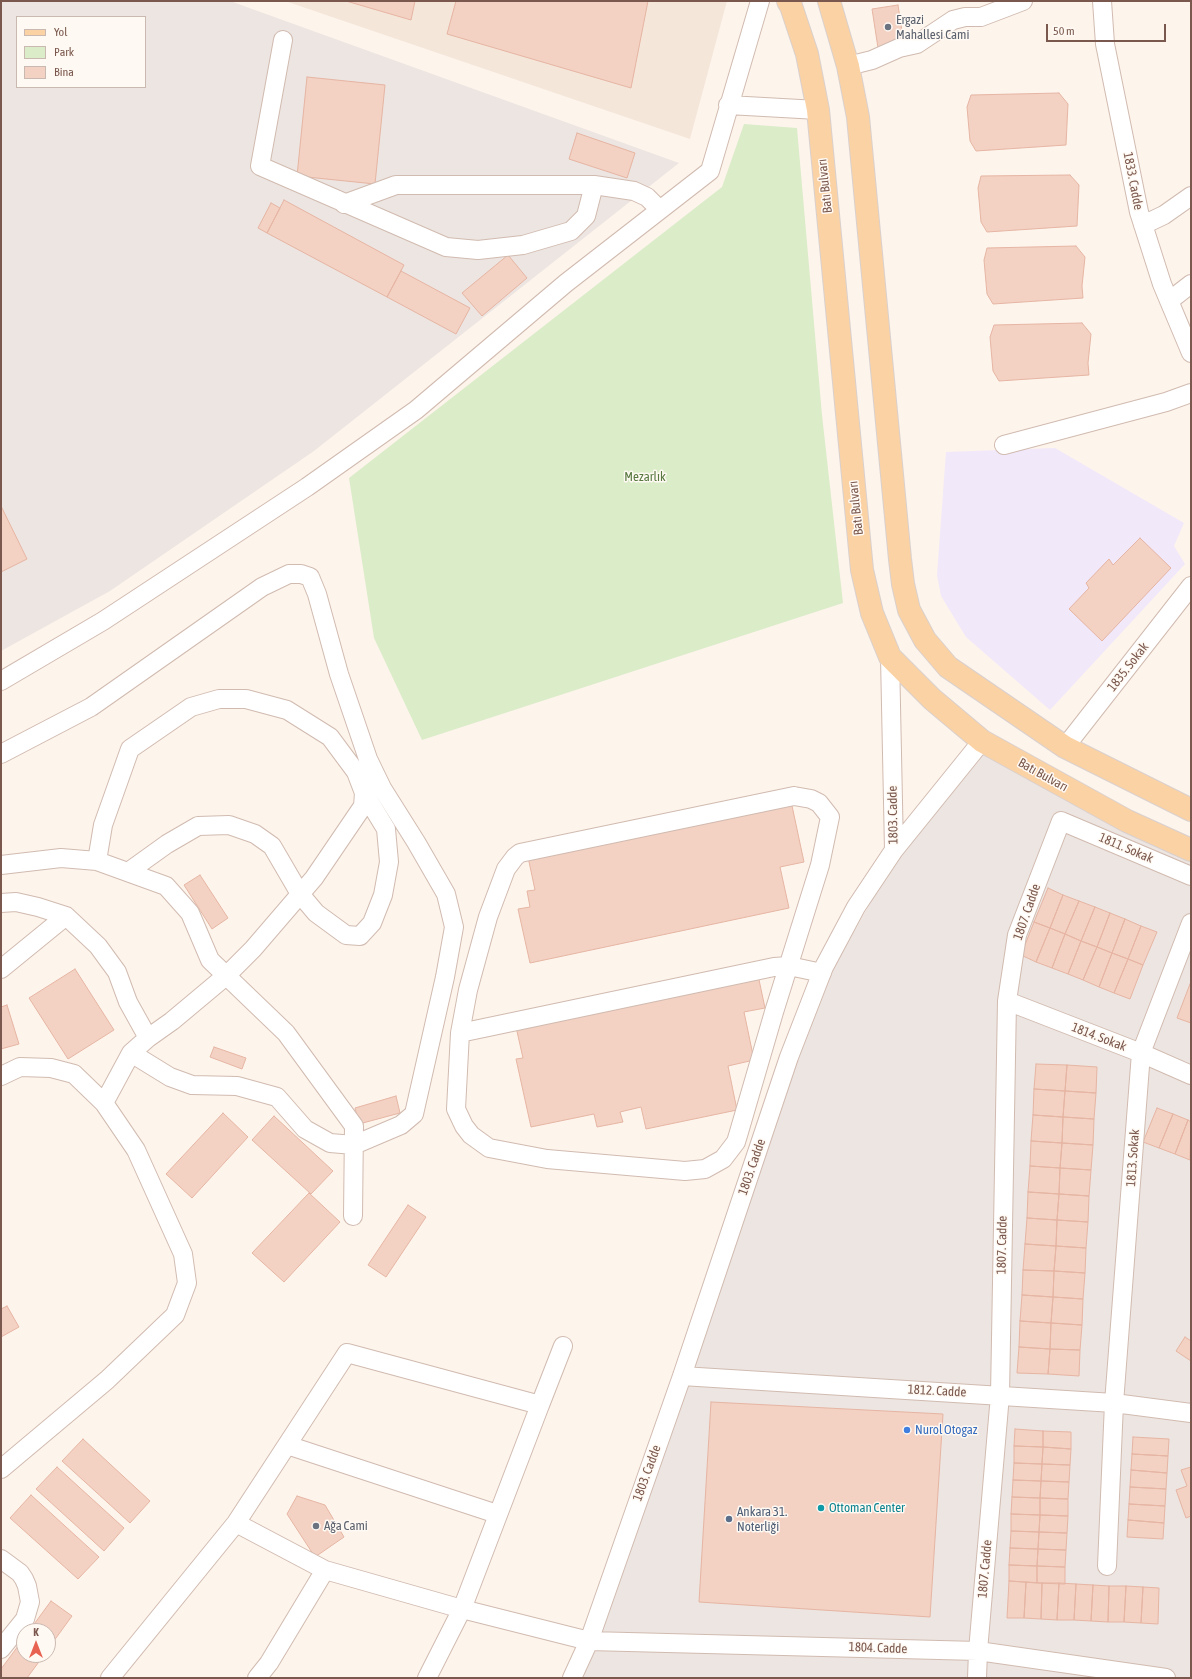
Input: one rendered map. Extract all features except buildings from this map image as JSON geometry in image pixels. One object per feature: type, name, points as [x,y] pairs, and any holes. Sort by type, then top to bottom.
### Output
[{"type":"main road","name":"Batı Bulvarı","points":[[788,1],[807,54],[818,110],[862,570],[872,613],[890,657],[932,699],[982,741],[1127,821],[1191,850]]},
{"type":"main road","points":[[829,1],[848,66],[858,117],[900,565],[902,584],[909,610],[925,640],[948,667],[1065,748],[1191,810]]},
{"type":"street","points":[[1,681],[110,616],[307,487],[416,410],[566,283],[659,209],[710,171],[728,105],[760,1]]},
{"type":"street","points":[[848,66],[872,60],[899,48],[917,44],[953,20],[965,17],[981,17],[1022,1]]},
{"type":"street","name":"1833. Cadde","points":[[1102,1],[1105,44],[1139,212],[1162,284],[1191,354]]},
{"type":"street","points":[[283,40],[260,166],[344,204],[446,247],[478,250],[523,245],[571,231],[586,216],[594,185]]},
{"type":"street","points":[[728,105],[818,110]]},
{"type":"street","points":[[344,204],[396,185],[594,185],[634,190],[647,197],[659,209]]},
{"type":"street","points":[[1143,225],[1164,215],[1191,196]]},
{"type":"street","points":[[1169,301],[1191,284]]},
{"type":"street","points":[[1004,445],[1166,402],[1191,393]]},
{"type":"street","points":[[1,754],[91,707],[262,587],[290,574],[301,574],[310,577],[317,594],[339,674],[368,759],[382,788],[446,894],[454,927],[445,977],[414,1114],[401,1125],[354,1145],[330,1143],[305,1129],[277,1097],[237,1086],[192,1085],[170,1077],[131,1053]]},
{"type":"street","name":"1835. Sokak","points":[[1065,748],[1191,586]]},
{"type":"street","name":"1803. Cadde","points":[[572,1678],[588,1641],[682,1376],[715,1272],[789,1057],[822,972],[856,907],[894,850],[890,657]]},
{"type":"street","points":[[97,860],[103,825],[130,749],[191,707],[219,699],[246,699],[287,710],[330,737],[356,772],[364,793],[386,829],[389,862],[383,895],[372,923],[360,936],[346,935],[316,913],[300,894],[272,846],[255,834],[229,825],[198,826],[167,844],[128,872]]},
{"type":"street","points":[[894,850],[982,741]]},
{"type":"street","points":[[364,793],[382,788]]},
{"type":"street","points":[[104,1103],[131,1053],[227,975],[253,949],[314,878],[362,806],[364,793]]},
{"type":"street","points":[[794,796],[812,799],[819,803],[830,817],[820,864],[789,966],[736,1142],[723,1159],[705,1169],[695,1171],[547,1159],[489,1148],[479,1142],[464,1126],[456,1110],[460,1033],[468,990],[488,917],[506,869],[510,862],[520,853],[794,796]]},
{"type":"street","name":"1811. Sokak","points":[[1061,821],[1191,876]]},
{"type":"street","name":"1807. Cadde","points":[[977,1678],[1000,1395],[1006,1001],[1017,935],[1061,821]]},
{"type":"street","points":[[1,865],[61,858],[97,860],[166,886],[190,914],[210,960],[286,1033],[334,1096],[354,1126],[353,1216]]},
{"type":"street","points":[[1,903],[16,902],[66,916],[98,946],[117,972],[128,1002],[148,1038]]},
{"type":"street","points":[[1,970],[66,916]]},
{"type":"street","name":"1813. Sokak","points":[[1107,1566],[1114,1403],[1141,1053],[1191,923]]},
{"type":"street","points":[[460,1033],[774,967],[789,966],[822,972]]},
{"type":"street","name":"1814. Sokak","points":[[1006,1001],[1141,1053],[1191,1075]]},
{"type":"street","points":[[1,1076],[20,1068],[51,1068],[74,1074],[104,1103],[136,1150],[183,1254],[187,1283],[175,1315],[107,1380],[1,1469]]},
{"type":"street","points":[[427,1678],[462,1609],[497,1514],[563,1346]]},
{"type":"street","points":[[110,1678],[236,1523],[347,1353],[540,1405]]},
{"type":"street","name":"1812. Cadde","points":[[682,1376],[1114,1403],[1191,1413]]},
{"type":"street","points":[[287,1445],[497,1514]]},
{"type":"street","name":"1804. Cadde","points":[[236,1523],[325,1570],[462,1609],[588,1641],[978,1651],[1166,1678]]},
{"type":"street","points":[[1,1559],[20,1573],[28,1586],[30,1602],[25,1619],[1,1649]]},
{"type":"street","points":[[257,1678],[269,1663],[325,1570]]},
{"type":"shaded area","points":[[1,1],[230,1],[679,163],[314,451],[110,591],[1,651]]},
{"type":"shaded area","points":[[285,1],[727,1],[690,139]]},
{"type":"shaded area","points":[[1055,448],[1184,523],[1174,546],[1185,564],[1050,710],[966,637],[941,596],[937,575],[946,452]]},
{"type":"shaded area","points":[[984,754],[1191,857],[1191,1678],[571,1678],[785,1055],[888,871]]},
{"type":"green space","name":"Mezarlık","points":[[744,124],[797,128],[822,415],[843,603],[422,740],[374,638],[349,478],[722,187]]},
{"type":"place","name":"Ergazi Mahallesi Cami","points":[[888,27]]},
{"type":"place","name":"Nurol Otogaz","points":[[907,1430]]},
{"type":"place","name":"Ottoman Center","points":[[821,1508]]},
{"type":"place","name":"Ankara 31. Noterliği","points":[[729,1519]]},
{"type":"place","name":"Ağa Cami","points":[[316,1526]]}]
